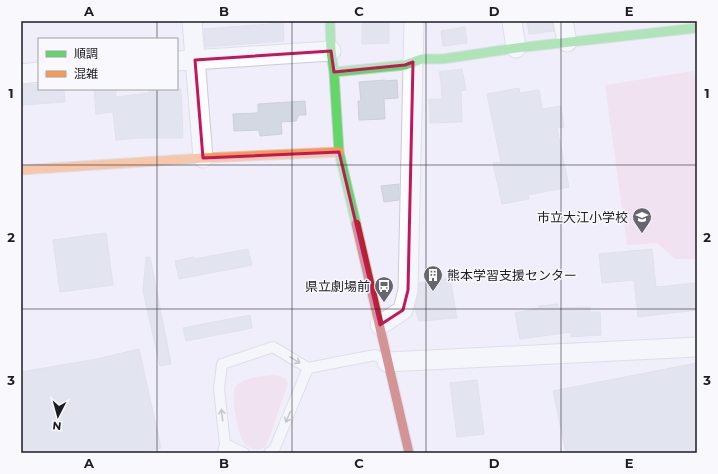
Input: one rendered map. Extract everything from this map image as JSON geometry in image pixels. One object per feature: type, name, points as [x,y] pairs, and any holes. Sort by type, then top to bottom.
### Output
[{"type":"street","points":[[192,21],[186,61],[203,158]]},
{"type":"street","points":[[330,21],[339,152],[409,453]]},
{"type":"street","points":[[380,325],[403,310],[408,290],[414,21]]},
{"type":"street","points":[[512,21],[516,48]]},
{"type":"street","points":[[563,21],[567,42]]},
{"type":"street","points":[[334,72],[405,66],[422,59],[442,59],[516,48],[697,28]]},
{"type":"street","points":[[186,61],[331,51]]},
{"type":"street","points":[[21,74],[38,72]]},
{"type":"street","points":[[21,170],[203,158],[339,152]]},
{"type":"street","points":[[387,362],[697,347]]},
{"type":"lane","points":[[244,453],[224,449],[219,389],[222,364],[273,347],[308,368],[375,355],[387,362]]},
{"type":"lane","points":[[269,453],[274,450],[308,368]]},
{"type":"highlighted area","points":[[331,51],[334,72],[405,65],[413,62],[408,290],[403,310],[380,325],[339,152],[203,158],[195,60]]},
{"type":"shaded area","points":[[693,71],[697,80],[697,259],[675,259],[657,243],[627,245],[605,85]]},
{"type":"shaded area","points":[[274,375],[282,377],[288,384],[267,444],[260,449],[252,449],[244,443],[239,432],[235,409],[234,390],[238,384],[246,380],[255,377]]},
{"type":"building","points":[[362,21],[389,21],[389,43],[362,44]]},
{"type":"building","points":[[527,21],[552,21],[554,31],[529,34]]},
{"type":"building","points":[[283,23],[284,41],[205,47],[204,29]]},
{"type":"building","points":[[465,27],[467,43],[443,46],[441,31]]},
{"type":"building","points":[[462,69],[466,90],[461,91],[462,122],[430,123],[429,99],[442,99],[439,72]]},
{"type":"building","points":[[397,80],[398,98],[384,99],[385,119],[359,120],[358,101],[361,101],[359,82]]},
{"type":"building","points":[[38,84],[38,90],[64,90],[65,102],[21,105],[21,85]]},
{"type":"building","points":[[519,88],[520,93],[539,90],[542,109],[561,106],[564,127],[557,128],[569,187],[528,195],[529,199],[502,204],[493,163],[501,162],[487,94]]},
{"type":"building","points":[[181,89],[183,138],[139,138],[116,140],[113,112],[96,114],[94,90],[116,90],[116,97],[149,93],[149,90]]},
{"type":"building","points":[[305,101],[306,115],[299,115],[296,121],[281,122],[282,134],[260,136],[259,130],[234,131],[233,114],[258,113],[258,104]]},
{"type":"building","points":[[399,184],[399,200],[384,202],[381,186]]},
{"type":"building","points":[[106,233],[113,285],[60,292],[53,240]]},
{"type":"building","points":[[248,249],[252,265],[179,279],[175,261],[194,257],[195,259]]},
{"type":"building","points":[[652,249],[656,287],[697,283],[697,310],[638,317],[634,280],[602,283],[599,254]]},
{"type":"building","points":[[146,257],[150,257],[171,364],[160,366],[143,291]]},
{"type":"building","name":"熊本学習支援センター","points":[[450,278],[457,318],[419,321],[415,308],[419,292],[419,283]]},
{"type":"building","points":[[558,304],[558,308],[590,307],[590,312],[600,312],[601,335],[571,337],[571,332],[520,339],[515,313],[539,308],[539,306]]},
{"type":"building","points":[[250,315],[252,328],[186,341],[183,328]]},
{"type":"building","points":[[139,349],[161,448],[140,453],[21,453],[21,372],[97,359]]},
{"type":"building","points":[[697,363],[697,453],[566,453],[553,391]]},
{"type":"building","points":[[477,380],[484,434],[457,437],[450,383]]},
{"type":"traffic: fast","points":[[330,21],[339,152],[356,224]]},
{"type":"traffic: fast","points":[[334,72],[405,65],[422,59],[443,59],[516,48],[697,28]]},
{"type":"traffic: slow","points":[[21,170],[203,158],[339,152]]},
{"type":"traffic: jam","points":[[356,224],[409,453]]},
{"type":"place","name":"市立大江小学校","points":[[642,234]]},
{"type":"place","name":"熊本学習支援センター","points":[[433,292]]},
{"type":"place","name":"県立劇場前","points":[[384,303]]}]
